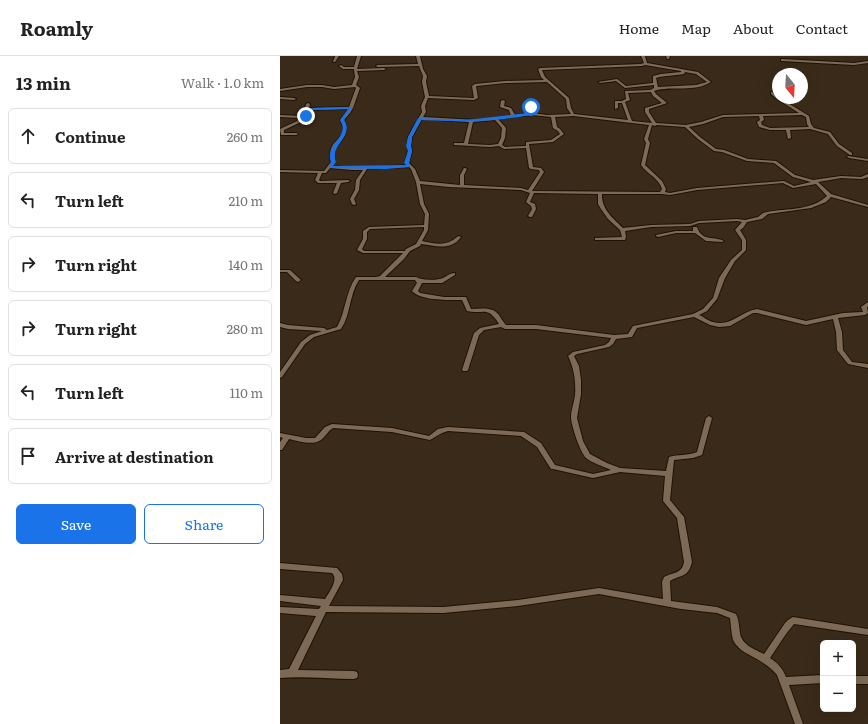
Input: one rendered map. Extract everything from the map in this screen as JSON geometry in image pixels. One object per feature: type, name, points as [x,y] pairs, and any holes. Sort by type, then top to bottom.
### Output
[{"type":"street","points":[[334,61],[337,56]]},
{"type":"street","points":[[280,171],[321,172],[330,167],[333,162],[333,148],[343,137],[344,124],[342,120],[351,108],[358,88],[355,86],[357,77],[355,69],[359,56]]},
{"type":"street","points":[[408,166],[407,163],[410,151],[410,137],[424,112],[427,97],[424,82],[425,76],[418,56]]},
{"type":"street","points":[[643,56],[645,64]]},
{"type":"street","points":[[782,60],[867,63]]},
{"type":"street","points":[[573,115],[569,108],[568,100],[542,76],[540,68],[645,64],[697,73],[709,82],[680,88],[656,86],[625,87],[617,80],[600,82]]},
{"type":"street","points":[[378,66],[420,65]]},
{"type":"street","points":[[341,66],[344,68],[355,69],[392,69],[394,66]]},
{"type":"street","points":[[656,86],[654,77],[674,75],[683,73],[683,71]]},
{"type":"street","points":[[427,97],[474,99],[476,98],[474,86],[476,85],[505,82],[547,81]]},
{"type":"street","points":[[280,90],[307,86],[334,88],[355,86]]},
{"type":"street","points":[[616,108],[616,102],[628,100],[626,92],[652,91],[656,86]]},
{"type":"street","points":[[652,91],[654,95],[665,103],[647,108],[647,112],[653,124]]},
{"type":"street","points":[[280,98],[294,99]]},
{"type":"street","points":[[503,101],[502,107],[510,109],[514,117]]},
{"type":"street","points":[[622,102],[631,122]]},
{"type":"street","points":[[308,104],[306,109],[351,108]]},
{"type":"street","points":[[787,104],[808,117],[812,129]]},
{"type":"street","points":[[296,134],[282,134],[281,130],[292,123],[298,122],[305,117],[311,109]]},
{"type":"street","points":[[420,118],[471,121],[514,117],[528,112],[553,116],[573,115],[631,122],[686,126],[703,123],[723,116],[748,114],[761,116],[802,114]]},
{"type":"street","points":[[280,116],[305,117]]},
{"type":"street","points":[[530,216],[534,209],[533,205],[528,202],[531,191],[542,172],[540,169],[531,168],[527,144],[528,142],[552,141],[562,134],[555,128],[553,116]]},
{"type":"street","points":[[761,116],[762,120],[759,122],[760,126],[770,129],[812,129],[829,133],[838,145],[850,155],[868,160]]},
{"type":"street","points":[[496,119],[504,128],[503,138],[500,145]]},
{"type":"street","points":[[466,144],[471,121]]},
{"type":"street","points":[[653,124],[646,139],[648,146],[643,165],[646,170],[662,184],[664,189],[662,193]]},
{"type":"street","points":[[686,126],[715,150],[723,151],[747,160],[775,162],[794,176],[815,182],[829,195],[868,206]]},
{"type":"street","points":[[788,129],[789,138]]},
{"type":"street","points":[[455,144],[490,146],[500,145],[504,148],[527,147]]},
{"type":"street","points":[[330,167],[366,168],[408,166],[413,169],[418,182],[419,194],[427,214],[427,226],[420,242],[406,252],[402,258],[379,278]]},
{"type":"street","points":[[354,204],[352,199],[357,190],[358,180],[366,168]]},
{"type":"street","points":[[462,186],[462,175],[465,169]]},
{"type":"street","points":[[321,172],[317,181],[348,181]]},
{"type":"street","points":[[418,182],[462,186],[513,188],[531,191],[670,194],[701,189],[785,182],[793,187],[841,177],[862,178],[868,175]]},
{"type":"street","points":[[335,193],[339,182]]},
{"type":"street","points":[[597,239],[623,239],[624,237],[622,230],[613,222],[600,204],[600,192]]},
{"type":"street","points":[[622,230],[651,226],[693,224],[697,222],[732,220],[745,221],[761,218],[766,213],[792,208],[804,209],[818,205],[829,198],[829,195]]},
{"type":"street","points":[[465,370],[476,334],[482,329],[501,325],[509,327],[536,327],[614,337],[630,336],[636,327],[696,315],[705,310],[711,304],[724,274],[733,260],[744,250],[744,240],[737,230],[745,221]]},
{"type":"street","points":[[693,224],[696,232]]},
{"type":"street","points":[[406,252],[363,252],[359,250],[365,239],[365,232],[369,228],[427,226]]},
{"type":"street","points":[[658,236],[676,232],[696,232],[708,240],[722,241]]},
{"type":"street","points":[[420,242],[451,245],[456,242],[459,237]]},
{"type":"street","points":[[280,271],[288,271],[298,280]]},
{"type":"street","points":[[280,376],[303,343],[312,336],[339,328],[350,300],[351,289],[358,278],[442,281],[453,274]]},
{"type":"street","points":[[420,281],[416,293],[444,298],[464,298],[469,310],[492,312],[496,315],[501,325]]},
{"type":"street","points":[[696,315],[710,323],[719,325],[730,324],[751,312],[757,311],[806,323],[835,317],[863,314],[866,312],[864,307],[868,304]]},
{"type":"street","points":[[835,317],[839,332],[841,352],[850,363],[868,366]]},
{"type":"street","points":[[280,325],[301,329],[333,330]]},
{"type":"street","points":[[614,337],[610,345],[575,352],[572,354],[571,358],[576,366],[578,380],[578,404],[574,418],[580,441],[588,456],[605,465],[620,470],[669,474]]},
{"type":"street","points":[[666,604],[667,579],[685,572],[688,562],[680,517],[666,501],[672,459],[676,457],[693,456],[700,453],[710,418]]},
{"type":"street","points":[[280,448],[283,436],[316,440],[332,426],[392,430],[430,438],[440,431],[448,429],[518,433],[539,444],[553,467],[593,476],[620,470]]},
{"type":"street","points":[[280,566],[334,570],[338,574],[339,580],[292,673]]},
{"type":"street","points":[[280,610],[324,608],[443,610],[518,603],[599,591],[666,604],[728,612],[733,616],[737,638],[740,644],[776,667],[783,681],[799,724]]},
{"type":"street","points":[[280,598],[324,608]]},
{"type":"street","points":[[765,659],[787,625],[793,620],[868,632]]},
{"type":"street","points":[[280,674],[354,675]]},
{"type":"street","points":[[783,681],[820,679]]},
{"type":"street","points":[[856,680],[868,680]]},
{"type":"route","points":[[306,116],[311,109],[351,108],[342,120],[344,122],[343,137],[333,148],[333,162],[330,167],[347,169],[386,168],[408,166],[407,162],[410,151],[410,137],[420,118],[477,121],[529,114],[528,111],[531,107]]}]
